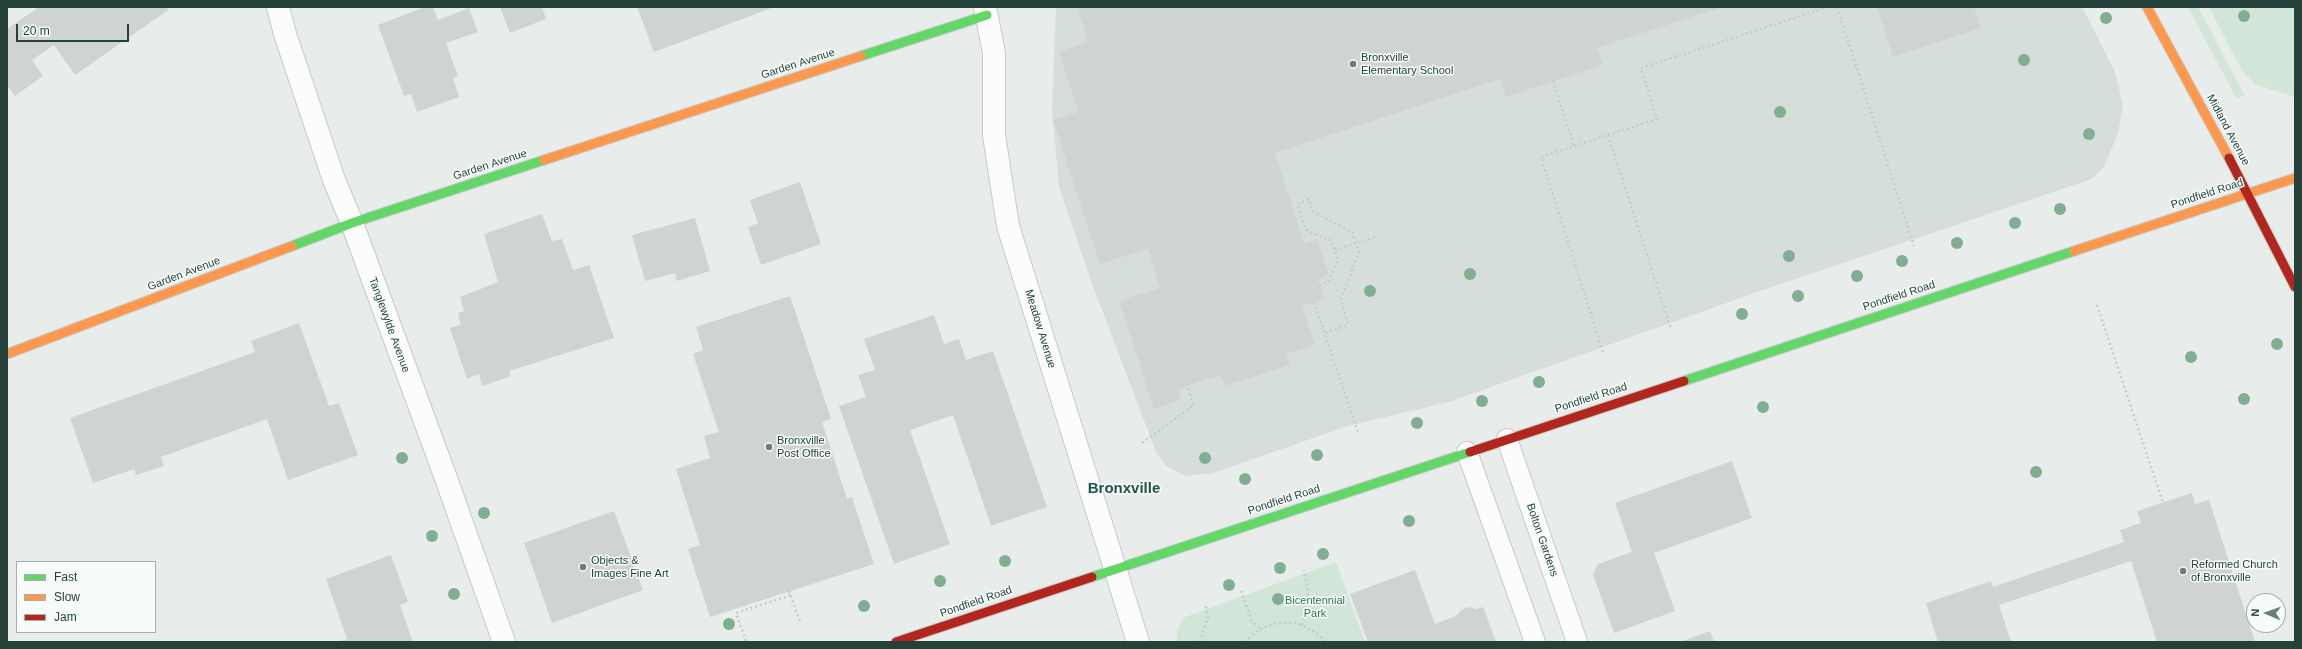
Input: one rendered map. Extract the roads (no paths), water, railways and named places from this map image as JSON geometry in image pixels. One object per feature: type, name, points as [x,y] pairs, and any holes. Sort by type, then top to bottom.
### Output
[{"type":"street","name":"Tanglewylde Avenue","points":[[278,7],[285,34],[334,180],[352,223],[447,481],[504,642]]},
{"type":"street","name":"Midland Avenue","points":[[2147,7],[2248,193],[2295,287]]},
{"type":"street","name":"Garden Avenue","points":[[7,354],[352,223],[986,11]]},
{"type":"street","name":"Meadow Avenue","points":[[986,11],[994,53],[994,135],[1008,226],[1138,642]]},
{"type":"street","name":"Pondfield Road","points":[[896,642],[1114,568],[2295,178]]},
{"type":"lane","name":"Bolton Gardens","points":[[1507,439],[1577,642]]},
{"type":"lane","points":[[1467,452],[1535,642]]},
{"type":"place","name":"Bronxville Elementary School","points":[[1353,64]]},
{"type":"place","name":"Bronxville Post Office","points":[[769,447]]},
{"type":"place","name":"Objects & Images Fine Art","points":[[583,567]]},
{"type":"place","name":"Reformed Church of Bronxville","points":[[2183,571]]},
{"type":"district","name":"Bronxville","points":[[1124,489]]},
{"type":"park label","name":"Bicentennial Park","points":[[1315,607]]}]
